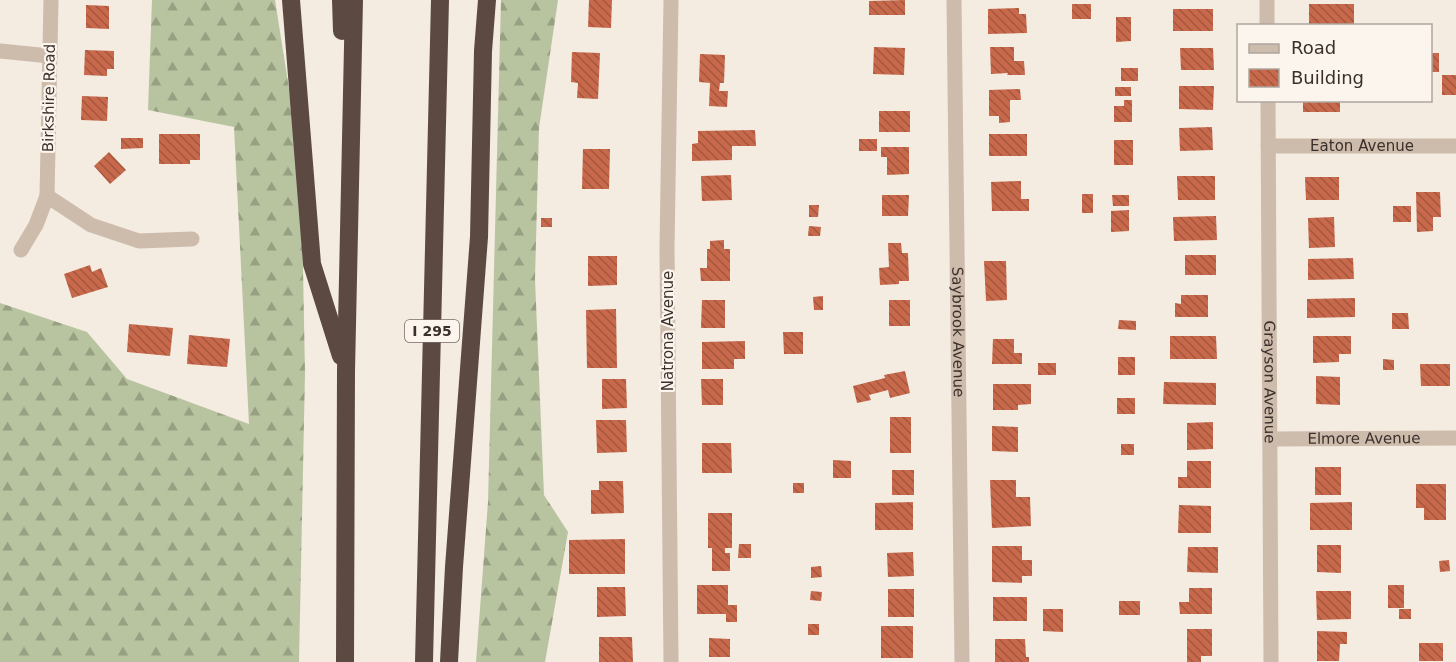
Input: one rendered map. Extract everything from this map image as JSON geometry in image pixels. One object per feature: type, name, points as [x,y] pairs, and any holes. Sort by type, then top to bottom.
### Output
[{"type":"highway","points":[[291,0],[312,264],[346,371]]},
{"type":"highway","points":[[341,0],[348,266]]},
{"type":"highway","points":[[345,662],[346,371],[354,0]]},
{"type":"highway","name":"I 295","points":[[424,662],[440,0]]},
{"type":"highway","points":[[449,662],[479,237],[486,4]]},
{"type":"street","name":"Birkshire Road","points":[[21,250],[36,225],[47,196],[51,0]]},
{"type":"street","name":"Natrona Avenue","points":[[671,0],[667,248],[671,662]]},
{"type":"street","name":"Saybrook Avenue","points":[[954,0],[962,662]]},
{"type":"street","points":[[1267,0],[1267,24]]},
{"type":"street","points":[[0,51],[50,56]]},
{"type":"street","name":"Grayson Avenue","points":[[1268,102],[1271,662]]},
{"type":"street","name":"Eaton Avenue","points":[[1268,146],[1456,146]]},
{"type":"street","points":[[47,196],[91,225],[139,241],[192,239]]},
{"type":"street","name":"Elmore Avenue","points":[[1270,439],[1456,438]]},
{"type":"green space","points":[[152,0],[275,0],[301,165],[305,373],[299,662],[0,662],[0,303],[87,332],[127,379],[249,424],[234,127],[148,110]]},
{"type":"green space","points":[[501,0],[558,0],[539,128],[535,279],[544,495],[568,532],[545,662],[476,662],[488,502]]},
{"type":"building","points":[[589,0],[612,0],[611,28],[588,27]]},
{"type":"building","points":[[905,0],[905,15],[869,15],[869,1]]},
{"type":"building","points":[[1072,4],[1091,4],[1091,19],[1072,19]]},
{"type":"building","points":[[1309,4],[1354,4],[1354,24],[1309,24]]},
{"type":"building","points":[[86,5],[109,6],[109,29],[86,28]]},
{"type":"building","points":[[1019,8],[1019,14],[1026,14],[1027,33],[988,34],[988,9]]},
{"type":"building","points":[[1173,9],[1213,9],[1213,31],[1173,31]]},
{"type":"building","points":[[1116,17],[1131,17],[1131,41],[1116,42]]},
{"type":"building","points":[[874,47],[905,48],[904,75],[873,74]]},
{"type":"building","points":[[990,47],[1014,47],[1014,61],[1024,61],[1025,75],[991,74]]},
{"type":"building","points":[[1180,48],[1213,48],[1214,70],[1181,70]]},
{"type":"building","points":[[85,50],[114,51],[114,69],[107,69],[107,76],[84,75]]},
{"type":"building","points":[[572,52],[600,53],[598,99],[577,98],[578,83],[571,82]]},
{"type":"building","points":[[1432,53],[1439,53],[1439,72],[1432,72]]},
{"type":"building","points":[[700,54],[725,55],[724,83],[720,83],[719,91],[728,91],[727,107],[709,106],[710,83],[699,82]]},
{"type":"building","points":[[1121,68],[1138,68],[1138,81],[1121,81]]},
{"type":"building","points":[[1442,75],[1456,75],[1456,95],[1442,95]]},
{"type":"building","points":[[1179,86],[1214,86],[1213,110],[1179,109]]},
{"type":"building","points":[[1115,87],[1131,87],[1131,96],[1115,96]]},
{"type":"building","points":[[1020,89],[1021,100],[1010,100],[1010,122],[999,123],[999,116],[989,116],[989,90]]},
{"type":"building","points":[[82,96],[108,97],[107,121],[81,120]]},
{"type":"building","points":[[1124,100],[1132,100],[1132,122],[1114,122],[1114,106],[1124,106]]},
{"type":"building","points":[[1303,102],[1340,102],[1340,112],[1303,112]]},
{"type":"building","points":[[879,111],[910,111],[910,132],[879,132]]},
{"type":"building","points":[[1212,127],[1213,150],[1180,151],[1179,128]]},
{"type":"building","points":[[755,130],[756,146],[732,146],[732,160],[692,161],[692,144],[698,143],[698,131]]},
{"type":"building","points":[[159,134],[200,134],[200,160],[190,160],[190,164],[159,164]]},
{"type":"building","points":[[989,134],[1027,134],[1027,156],[989,156]]},
{"type":"building","points":[[121,138],[143,138],[143,148],[121,149]]},
{"type":"building","points":[[859,139],[877,139],[877,151],[859,151]]},
{"type":"building","points":[[1114,140],[1133,140],[1133,165],[1114,165]]},
{"type":"building","points":[[881,147],[909,147],[909,174],[887,175],[887,157],[881,157]]},
{"type":"building","points":[[583,149],[610,149],[609,189],[582,189]]},
{"type":"building","points":[[109,152],[126,170],[110,184],[94,166]]},
{"type":"building","points":[[731,175],[732,200],[702,201],[701,176]]},
{"type":"building","points":[[1177,176],[1215,176],[1215,200],[1178,200]]},
{"type":"building","points":[[1305,177],[1339,177],[1339,200],[1306,200]]},
{"type":"building","points":[[1021,181],[1021,199],[1029,199],[1029,211],[992,211],[991,182]]},
{"type":"building","points":[[1416,192],[1440,192],[1441,217],[1433,217],[1433,231],[1417,232]]},
{"type":"building","points":[[1082,194],[1093,194],[1093,213],[1082,213]]},
{"type":"building","points":[[882,195],[909,195],[908,216],[882,216]]},
{"type":"building","points":[[1112,195],[1129,195],[1129,206],[1113,206]]},
{"type":"building","points":[[809,205],[819,205],[818,217],[809,217]]},
{"type":"building","points":[[1393,206],[1411,206],[1411,222],[1393,222]]},
{"type":"building","points":[[1129,210],[1129,231],[1111,232],[1111,211]]},
{"type":"building","points":[[1216,216],[1217,240],[1174,241],[1173,217]]},
{"type":"building","points":[[1334,217],[1335,247],[1309,248],[1308,218]]},
{"type":"building","points":[[541,218],[552,218],[552,227],[541,227]]},
{"type":"building","points":[[809,226],[821,227],[820,236],[808,236]]},
{"type":"building","points":[[724,240],[724,249],[730,249],[730,281],[701,281],[700,268],[707,268],[707,249],[710,249],[710,241]]},
{"type":"building","points":[[888,243],[901,243],[902,253],[908,253],[909,281],[880,285],[879,268],[889,267]]},
{"type":"building","points":[[1185,255],[1216,255],[1216,275],[1185,275]]},
{"type":"building","points":[[588,256],[617,256],[617,285],[588,286]]},
{"type":"building","points":[[1353,258],[1354,279],[1308,280],[1308,259]]},
{"type":"building","points":[[984,261],[1006,261],[1007,300],[986,301]]},
{"type":"building","points":[[90,265],[92,272],[101,268],[108,287],[72,298],[64,274]]},
{"type":"building","points":[[1181,295],[1208,295],[1208,317],[1175,317],[1175,303],[1181,304]]},
{"type":"building","points":[[823,296],[823,310],[814,310],[813,297]]},
{"type":"building","points":[[1355,298],[1355,317],[1307,318],[1307,299]]},
{"type":"building","points":[[702,300],[725,300],[725,328],[701,328]]},
{"type":"building","points":[[889,300],[910,300],[910,326],[889,326]]},
{"type":"building","points":[[616,309],[617,368],[587,368],[586,310]]},
{"type":"building","points":[[1392,313],[1408,313],[1409,329],[1392,329]]},
{"type":"building","points":[[1119,320],[1136,321],[1136,330],[1118,329]]},
{"type":"building","points":[[129,324],[173,328],[170,356],[127,352]]},
{"type":"building","points":[[783,332],[803,332],[803,354],[784,354]]},
{"type":"building","points":[[189,335],[230,339],[227,367],[187,364]]},
{"type":"building","points":[[1170,336],[1216,336],[1217,359],[1170,359]]},
{"type":"building","points":[[1313,336],[1351,336],[1351,354],[1339,354],[1339,362],[1313,363]]},
{"type":"building","points":[[993,339],[1014,339],[1014,353],[1022,353],[1022,364],[992,364]]},
{"type":"building","points":[[745,341],[745,359],[734,359],[734,369],[702,369],[702,342]]},
{"type":"building","points":[[1118,357],[1135,357],[1135,375],[1118,375]]},
{"type":"building","points":[[1383,359],[1394,360],[1394,370],[1383,370]]},
{"type":"building","points":[[1038,363],[1056,363],[1056,375],[1038,375]]},
{"type":"building","points":[[1420,364],[1450,364],[1450,386],[1421,386]]},
{"type":"building","points":[[905,371],[910,393],[890,398],[888,390],[869,395],[871,400],[857,403],[853,386],[885,378],[884,375]]},
{"type":"building","points":[[1316,376],[1340,377],[1340,405],[1316,404]]},
{"type":"building","points":[[602,379],[626,379],[627,408],[602,409]]},
{"type":"building","points":[[701,379],[723,379],[723,405],[702,405]]},
{"type":"building","points":[[1164,382],[1216,383],[1216,405],[1163,404]]},
{"type":"building","points":[[993,384],[1031,384],[1031,404],[1018,405],[1018,410],[993,410]]},
{"type":"building","points":[[1117,398],[1135,398],[1135,414],[1117,414]]},
{"type":"building","points":[[890,417],[911,417],[911,453],[890,453]]},
{"type":"building","points":[[596,420],[626,420],[627,452],[597,453]]},
{"type":"building","points":[[1213,422],[1213,449],[1187,450],[1187,423]]},
{"type":"building","points":[[992,426],[1018,427],[1018,452],[992,451]]},
{"type":"building","points":[[702,443],[731,443],[732,473],[702,473]]},
{"type":"building","points":[[1121,444],[1134,444],[1134,455],[1121,455]]},
{"type":"building","points":[[833,460],[851,461],[851,478],[833,478]]},
{"type":"building","points":[[1187,461],[1211,461],[1211,488],[1178,488],[1178,477],[1187,477]]},
{"type":"building","points":[[1315,467],[1341,467],[1341,495],[1315,495]]},
{"type":"building","points":[[892,470],[914,470],[914,495],[892,495]]},
{"type":"building","points":[[990,480],[1016,480],[1016,497],[1030,497],[1031,526],[992,528]]},
{"type":"building","points":[[599,481],[623,481],[624,513],[591,514],[591,490],[599,490]]},
{"type":"building","points":[[793,483],[804,483],[804,493],[793,493]]},
{"type":"building","points":[[1416,484],[1446,484],[1446,520],[1424,520],[1424,508],[1416,508]]},
{"type":"building","points":[[913,502],[913,530],[875,530],[875,503]]},
{"type":"building","points":[[1352,502],[1352,530],[1310,530],[1310,503]]},
{"type":"building","points":[[1179,505],[1211,506],[1211,533],[1178,533]]},
{"type":"building","points":[[708,513],[732,513],[732,548],[725,548],[725,553],[730,553],[730,571],[712,571],[712,548],[708,548]]},
{"type":"building","points":[[625,539],[625,574],[569,574],[569,540]]},
{"type":"building","points":[[739,544],[751,544],[751,558],[738,558]]},
{"type":"building","points":[[1317,545],[1341,545],[1341,573],[1317,572]]},
{"type":"building","points":[[992,546],[1022,546],[1022,560],[1032,560],[1032,576],[1022,576],[1022,583],[992,582]]},
{"type":"building","points":[[1188,547],[1218,547],[1218,573],[1187,572]]},
{"type":"building","points":[[913,552],[914,576],[888,577],[887,553]]},
{"type":"building","points":[[1449,560],[1450,571],[1440,572],[1439,561]]},
{"type":"building","points":[[821,566],[822,577],[811,578],[811,567]]},
{"type":"building","points":[[697,585],[728,585],[728,605],[737,605],[737,622],[726,622],[726,614],[697,614]]},
{"type":"building","points":[[1388,585],[1404,585],[1404,608],[1388,608]]},
{"type":"building","points":[[597,587],[625,587],[626,616],[597,617]]},
{"type":"building","points":[[1189,588],[1212,588],[1212,614],[1180,614],[1179,602],[1189,602]]},
{"type":"building","points":[[888,589],[914,589],[914,617],[888,617]]},
{"type":"building","points":[[811,591],[822,592],[821,601],[810,600]]},
{"type":"building","points":[[1316,591],[1351,591],[1351,619],[1317,620]]},
{"type":"building","points":[[993,597],[1027,597],[1027,621],[993,621]]},
{"type":"building","points":[[1119,601],[1140,601],[1140,615],[1119,615]]},
{"type":"building","points":[[1043,609],[1063,609],[1063,632],[1043,631]]},
{"type":"building","points":[[1399,609],[1411,609],[1411,619],[1399,619]]},
{"type":"building","points":[[808,624],[819,624],[819,635],[808,635]]},
{"type":"building","points":[[881,626],[913,626],[913,658],[881,658]]},
{"type":"building","points":[[1187,629],[1212,629],[1212,656],[1201,656],[1201,662],[1187,662]]},
{"type":"building","points":[[1317,631],[1347,632],[1347,644],[1340,644],[1339,661],[1317,661]]},
{"type":"building","points":[[599,637],[632,637],[633,662],[599,662]]},
{"type":"building","points":[[709,638],[730,639],[730,657],[709,657]]},
{"type":"building","points":[[995,639],[1025,639],[1026,657],[1029,657],[1029,662],[995,662]]},
{"type":"building","points":[[1419,643],[1443,643],[1443,661],[1419,661]]}]
